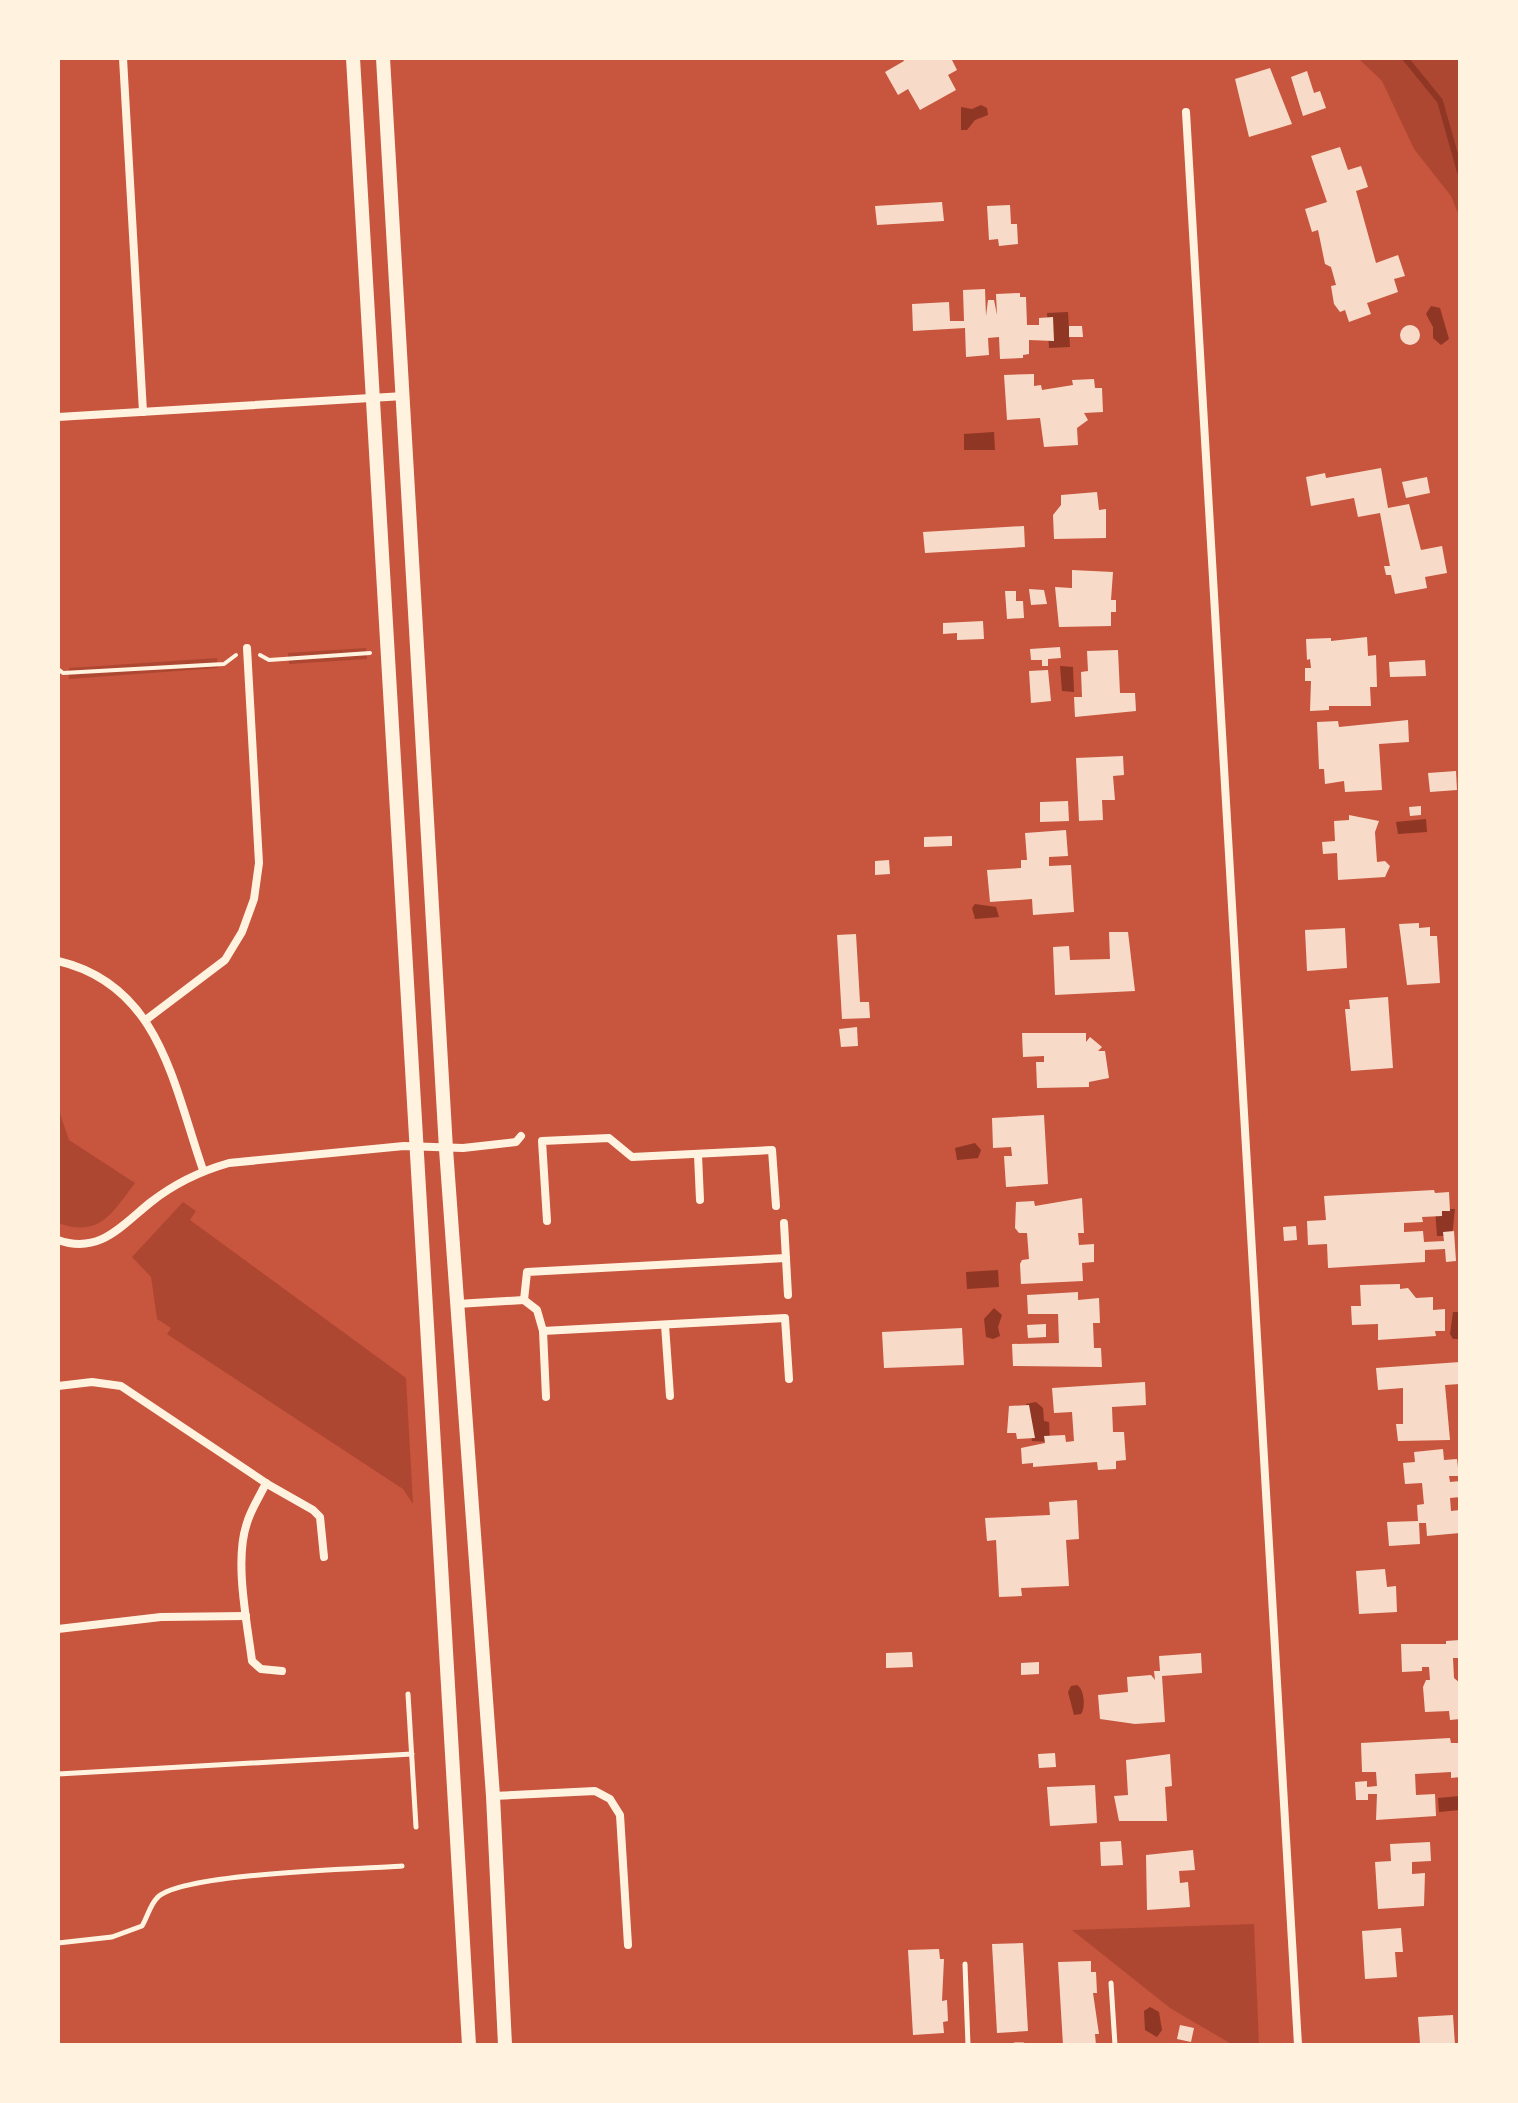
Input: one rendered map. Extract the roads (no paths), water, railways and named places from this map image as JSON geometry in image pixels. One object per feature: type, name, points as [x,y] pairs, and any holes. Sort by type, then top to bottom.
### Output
[{"type":"main road","points":[[353,58],[469,2045]]},
{"type":"main road","points":[[383,58],[446,1149],[493,1796],[505,2045]]},
{"type":"street","points":[[123,58],[143,412]]},
{"type":"street","points":[[1186,112],[1298,2045]]},
{"type":"street","points":[[58,417],[404,396]]},
{"type":"street","points":[[147,1019],[225,960],[242,932],[254,899],[259,863],[247,648]]},
{"type":"street","points":[[58,961],[102,977],[129,998],[147,1019],[203,1170]]},
{"type":"street","points":[[58,1240],[86,1244],[117,1234],[152,1201],[203,1170],[229,1163],[416,1147],[446,1149],[497,1145],[516,1142],[521,1136]]},
{"type":"street","points":[[547,1221],[542,1141],[609,1138],[632,1157],[772,1150],[776,1206]]},
{"type":"street","points":[[698,1155],[700,1200]]},
{"type":"street","points":[[784,1223],[788,1295]]},
{"type":"street","points":[[524,1300],[527,1272],[786,1258]]},
{"type":"street","points":[[457,1304],[524,1300],[537,1310],[543,1331],[546,1397]]},
{"type":"street","points":[[543,1331],[785,1318],[789,1379]]},
{"type":"street","points":[[665,1325],[670,1396]]},
{"type":"street","points":[[58,1386],[92,1382],[121,1386],[320,1517],[324,1557]]},
{"type":"street","points":[[266,1483],[247,1521],[242,1541],[246,1616],[252,1661],[261,1669],[282,1671]]},
{"type":"street","points":[[58,1629],[161,1617],[246,1616]]},
{"type":"street","points":[[493,1796],[595,1791],[610,1799],[620,1815],[628,1945]]},
{"type":"lane","points":[[408,1694],[416,1827]]},
{"type":"lane","points":[[58,1774],[412,1754]]},
{"type":"lane","points":[[58,1943],[112,1937],[142,1926],[157,1898],[170,1890],[260,1873],[402,1866]]},
{"type":"lane","points":[[965,1964],[968,2045]]},
{"type":"lane","points":[[1111,1983],[1115,2045]]},
{"type":"lane","points":[[1015,2045],[1023,2045]]},
{"type":"waterway","points":[[1405,58],[1440,101],[1460,172]]}]
